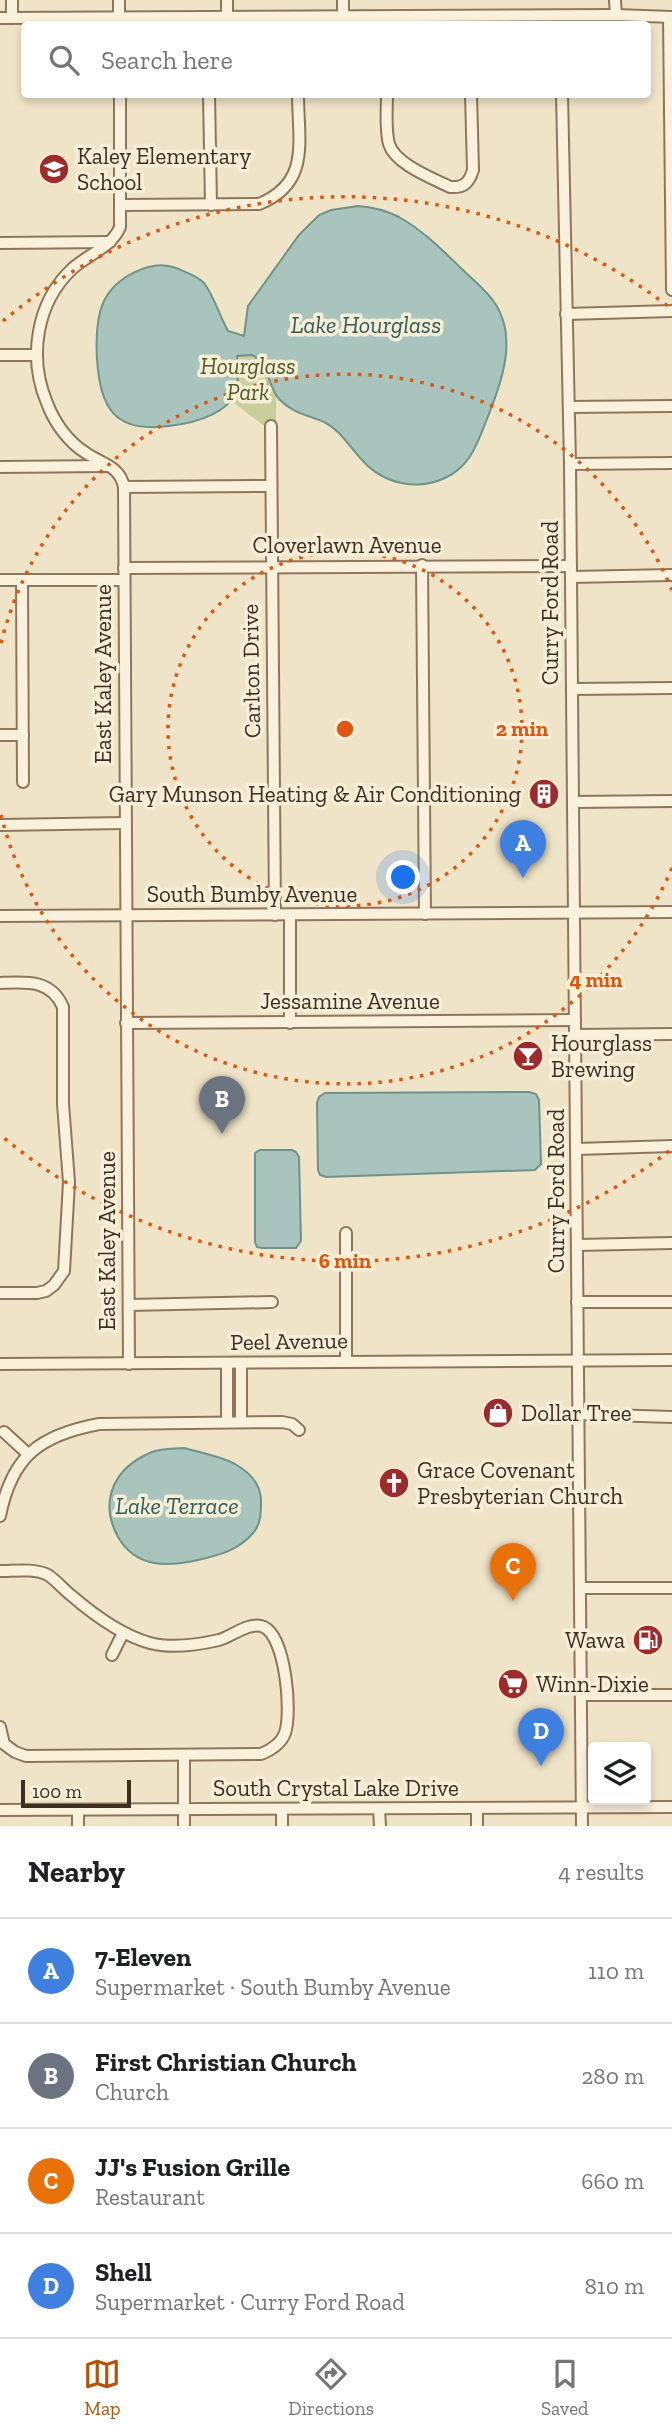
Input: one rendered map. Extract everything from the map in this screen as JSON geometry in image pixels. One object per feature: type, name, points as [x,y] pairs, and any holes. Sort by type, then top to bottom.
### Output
[{"type":"street","points":[[12,0],[6,18],[119,21],[207,20],[227,16],[296,20],[343,16],[387,20],[560,20],[616,15],[670,17],[672,290]]},
{"type":"street","points":[[119,0],[119,21]]},
{"type":"street","points":[[227,0],[227,16]]},
{"type":"street","points":[[343,0],[343,16]]},
{"type":"street","points":[[615,0],[616,15]]},
{"type":"street","points":[[120,98],[120,227],[110,242],[73,268],[58,286],[44,311],[36,355],[38,377],[56,421],[67,436],[85,453],[110,466],[122,478],[124,487],[271,486]]},
{"type":"street","points":[[209,98],[211,205]]},
{"type":"street","points":[[121,205],[259,204],[283,191],[296,169],[299,156],[298,98]]},
{"type":"street","points":[[387,98],[387,134],[393,154],[450,187],[459,188],[470,180],[472,170],[471,98]]},
{"type":"street","name":"Curry Ford Road","points":[[562,98],[570,464],[582,1826]]},
{"type":"street","points":[[0,243],[110,242]]},
{"type":"street","points":[[566,314],[672,311]]},
{"type":"street","points":[[0,355],[36,355]]},
{"type":"street","points":[[569,407],[672,406]]},
{"type":"street","name":"Carlton Drive","points":[[271,426],[275,915]]},
{"type":"street","points":[[570,464],[672,463]]},
{"type":"street","points":[[0,467],[110,466]]},
{"type":"street","name":"East Kaley Avenue","points":[[124,487],[129,1364]]},
{"type":"street","points":[[422,565],[425,914]]},
{"type":"street","name":"Cloverlawn Avenue","points":[[0,580],[22,581],[271,566],[422,565],[672,575]]},
{"type":"street","points":[[22,581],[23,782]]},
{"type":"street","points":[[572,689],[672,688]]},
{"type":"street","points":[[0,735],[23,735]]},
{"type":"street","points":[[573,802],[672,801]]},
{"type":"street","points":[[0,825],[124,823]]},
{"type":"street","name":"South Bumby Avenue","points":[[0,916],[672,912]]},
{"type":"street","points":[[290,915],[290,1023]]},
{"type":"street","points":[[0,983],[41,985],[58,997],[63,1007],[62,1104],[69,1182],[66,1260],[60,1279],[46,1291],[0,1293]]},
{"type":"street","name":"Jessamine Avenue","points":[[126,1023],[575,1020]]},
{"type":"street","points":[[575,1035],[672,1034]]},
{"type":"street","points":[[576,1149],[672,1146]]},
{"type":"street","points":[[346,1233],[346,1361]]},
{"type":"street","points":[[577,1245],[672,1243]]},
{"type":"street","points":[[577,1303],[672,1301]]},
{"type":"street","points":[[128,1305],[272,1303]]},
{"type":"street","name":"Peel Avenue","points":[[0,1364],[672,1360]]},
{"type":"street","points":[[227,1364],[227,1422]]},
{"type":"street","points":[[241,1364],[241,1422]]},
{"type":"street","points":[[578,1414],[672,1417]]},
{"type":"street","points":[[0,1516],[9,1484],[17,1468],[41,1443],[57,1435],[99,1424],[282,1422],[292,1424],[299,1430]]},
{"type":"street","points":[[4,1432],[28,1454]]},
{"type":"street","points":[[0,1571],[46,1574],[72,1597],[123,1633],[151,1643],[177,1646],[223,1639],[251,1626],[261,1626],[268,1629],[284,1660],[286,1679],[285,1732],[279,1743],[261,1754],[26,1756],[4,1744],[0,1727]]},
{"type":"street","points":[[580,1588],[672,1588]]},
{"type":"street","points":[[112,1654],[123,1633]]},
{"type":"street","points":[[581,1695],[672,1695]]},
{"type":"street","points":[[184,1755],[184,1826]]},
{"type":"street","name":"South Crystal Lake Drive","points":[[0,1810],[672,1807]]},
{"type":"street","points":[[477,1808],[477,1826]]},
{"type":"street","points":[[380,1809],[380,1826]]},
{"type":"street","points":[[78,1810],[78,1826]]},
{"type":"street","points":[[282,1810],[282,1826]]},
{"type":"green space","name":"Hourglass Park","points":[[167,352],[276,352],[276,425],[263,425]]},
{"type":"water","name":"Lake Hourglass","points":[[358,206],[389,212],[417,229],[484,290],[500,314],[505,328],[506,347],[500,381],[478,441],[471,456],[460,468],[445,478],[423,484],[401,483],[381,475],[371,469],[331,426],[284,404],[261,363],[252,355],[237,356],[238,392],[232,400],[217,412],[199,420],[179,425],[135,426],[114,414],[102,392],[97,337],[101,308],[116,285],[145,268],[176,268],[204,283],[228,331],[244,336],[248,306],[299,235],[319,215],[331,210]]},
{"type":"water","points":[[325,1093],[536,1094],[539,1100],[541,1164],[535,1170],[326,1177],[320,1175],[318,1170],[317,1103],[319,1097]]},
{"type":"water","points":[[260,1150],[292,1150],[299,1157],[301,1241],[296,1248],[262,1248],[257,1247],[255,1242],[255,1153]]},
{"type":"water","name":"Lake Terrace","points":[[184,1448],[229,1461],[249,1475],[260,1495],[261,1513],[258,1525],[242,1543],[214,1556],[175,1564],[143,1560],[125,1547],[112,1523],[110,1498],[114,1486],[128,1466],[139,1458],[164,1449]]},
{"type":"place","name":"Kaley Elementary School","points":[[54,169]]},
{"type":"place","name":"Gary Munson Heating & Air Conditioning","points":[[544,794]]},
{"type":"place","name":"7-Eleven","points":[[523,878]]},
{"type":"place","name":"Hourglass Brewing","points":[[528,1056]]},
{"type":"place","name":"First Christian Church","points":[[222,1134]]},
{"type":"place","name":"Dollar Tree","points":[[498,1413]]},
{"type":"place","name":"Grace Covenant Presbyterian Church","points":[[394,1483]]},
{"type":"place","name":"JJ's Fusion Grille","points":[[513,1601]]},
{"type":"place","name":"Wawa","points":[[648,1640]]},
{"type":"place","name":"Winn-Dixie","points":[[513,1684]]},
{"type":"place","name":"Shell","points":[[541,1766]]}]
